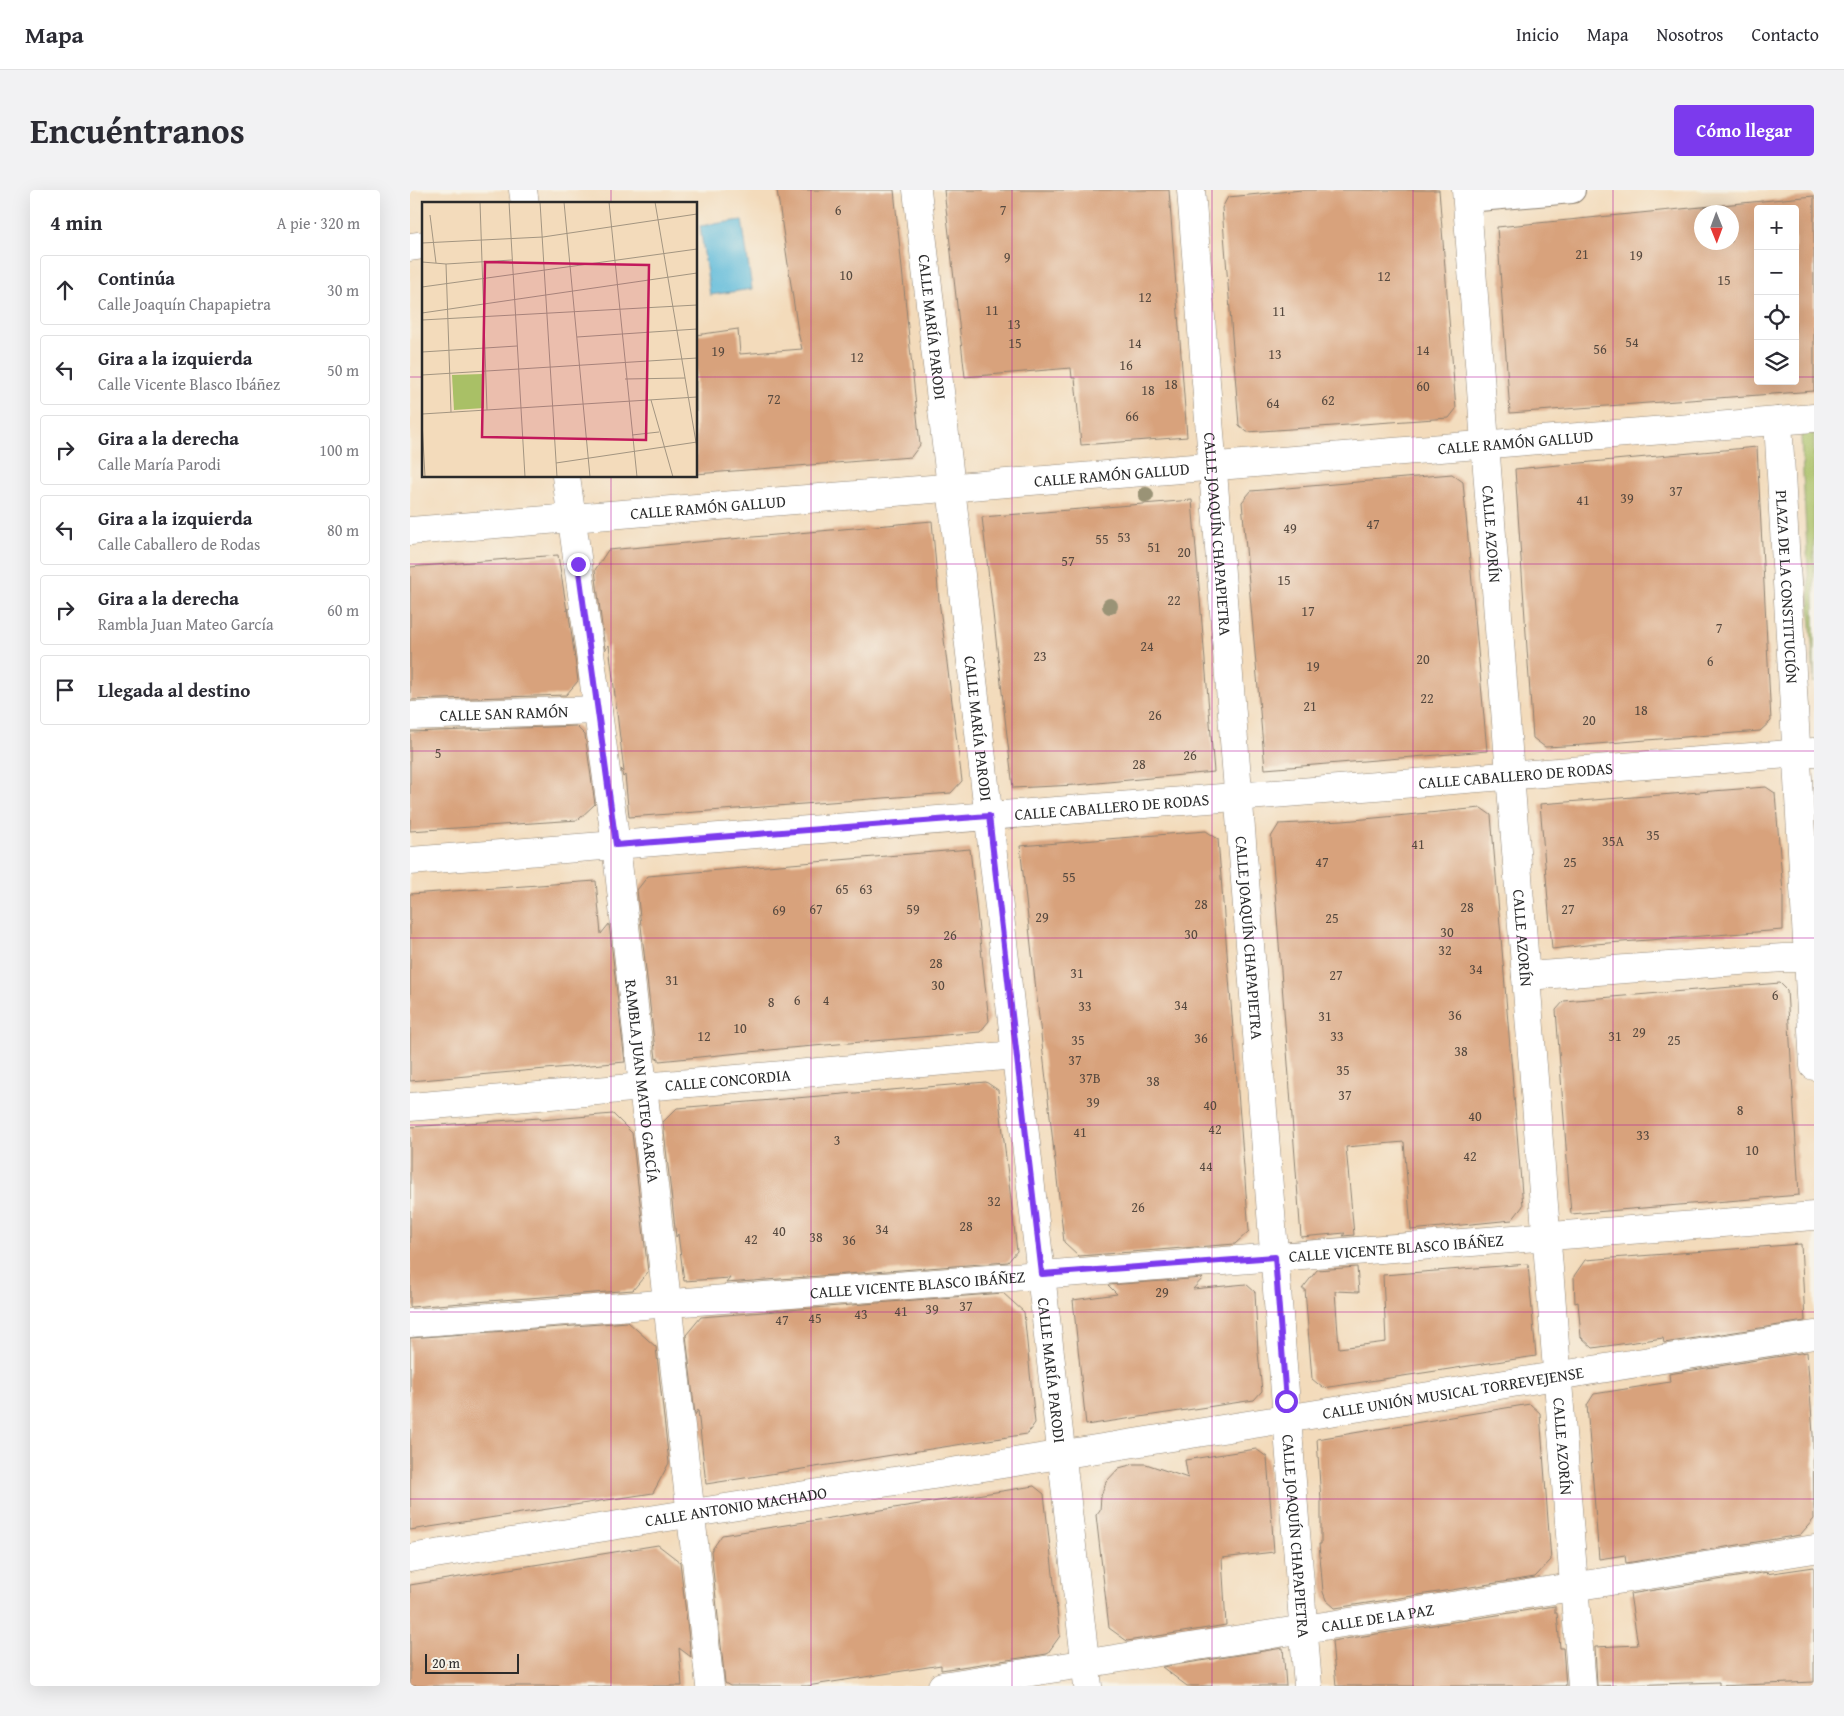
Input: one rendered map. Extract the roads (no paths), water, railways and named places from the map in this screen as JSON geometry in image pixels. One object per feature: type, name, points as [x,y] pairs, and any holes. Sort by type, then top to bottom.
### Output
[{"type":"street","name":"CALLE MARÍA PARODI","points":[[917,190],[1087,1675]]},
{"type":"street","name":"CALLE JOAQUÍN CHAPAPIETRA","points":[[1191,190],[1308,1686]]},
{"type":"street","points":[[1466,195],[1572,190]]},
{"type":"street","name":"CALLE AZORÍN","points":[[1466,195],[1582,1686]]},
{"type":"street","name":"CALLE RAMÓN GALLUD","points":[[410,531],[1814,418]]},
{"type":"street","name":"PLAZA DE LA CONSTITUCIÓN","points":[[1778,421],[1805,753],[1814,1066]]},
{"type":"street","name":"RAMBLA JUAN MATEO GARCÍA","points":[[566,478],[616,845],[710,1686]]},
{"type":"street","name":"CALLE SAN RAMÓN","points":[[410,716],[598,710]]},
{"type":"street","name":"CALLE CABALLERO DE RODAS","points":[[410,862],[1805,753]]},
{"type":"street","points":[[1526,976],[1783,958],[1811,958]]},
{"type":"street","name":"CALLE CONCORDIA","points":[[410,1107],[1016,1055]]},
{"type":"street","name":"CALLE VICENTE BLASCO IBÁÑEZ","points":[[410,1323],[1814,1216]]},
{"type":"street","name":"CALLE UNIÓN MUSICAL TORREVEJENSE","points":[[1062,1454],[1814,1335]]},
{"type":"street","name":"CALLE ANTONIO MACHADO","points":[[410,1558],[1062,1454]]},
{"type":"street","name":"CALLE DE LA PAZ","points":[[942,1686],[1087,1675],[1303,1629],[1814,1550]]},
{"type":"water","points":[[742,220],[752,289],[710,295],[700,226]]}]
